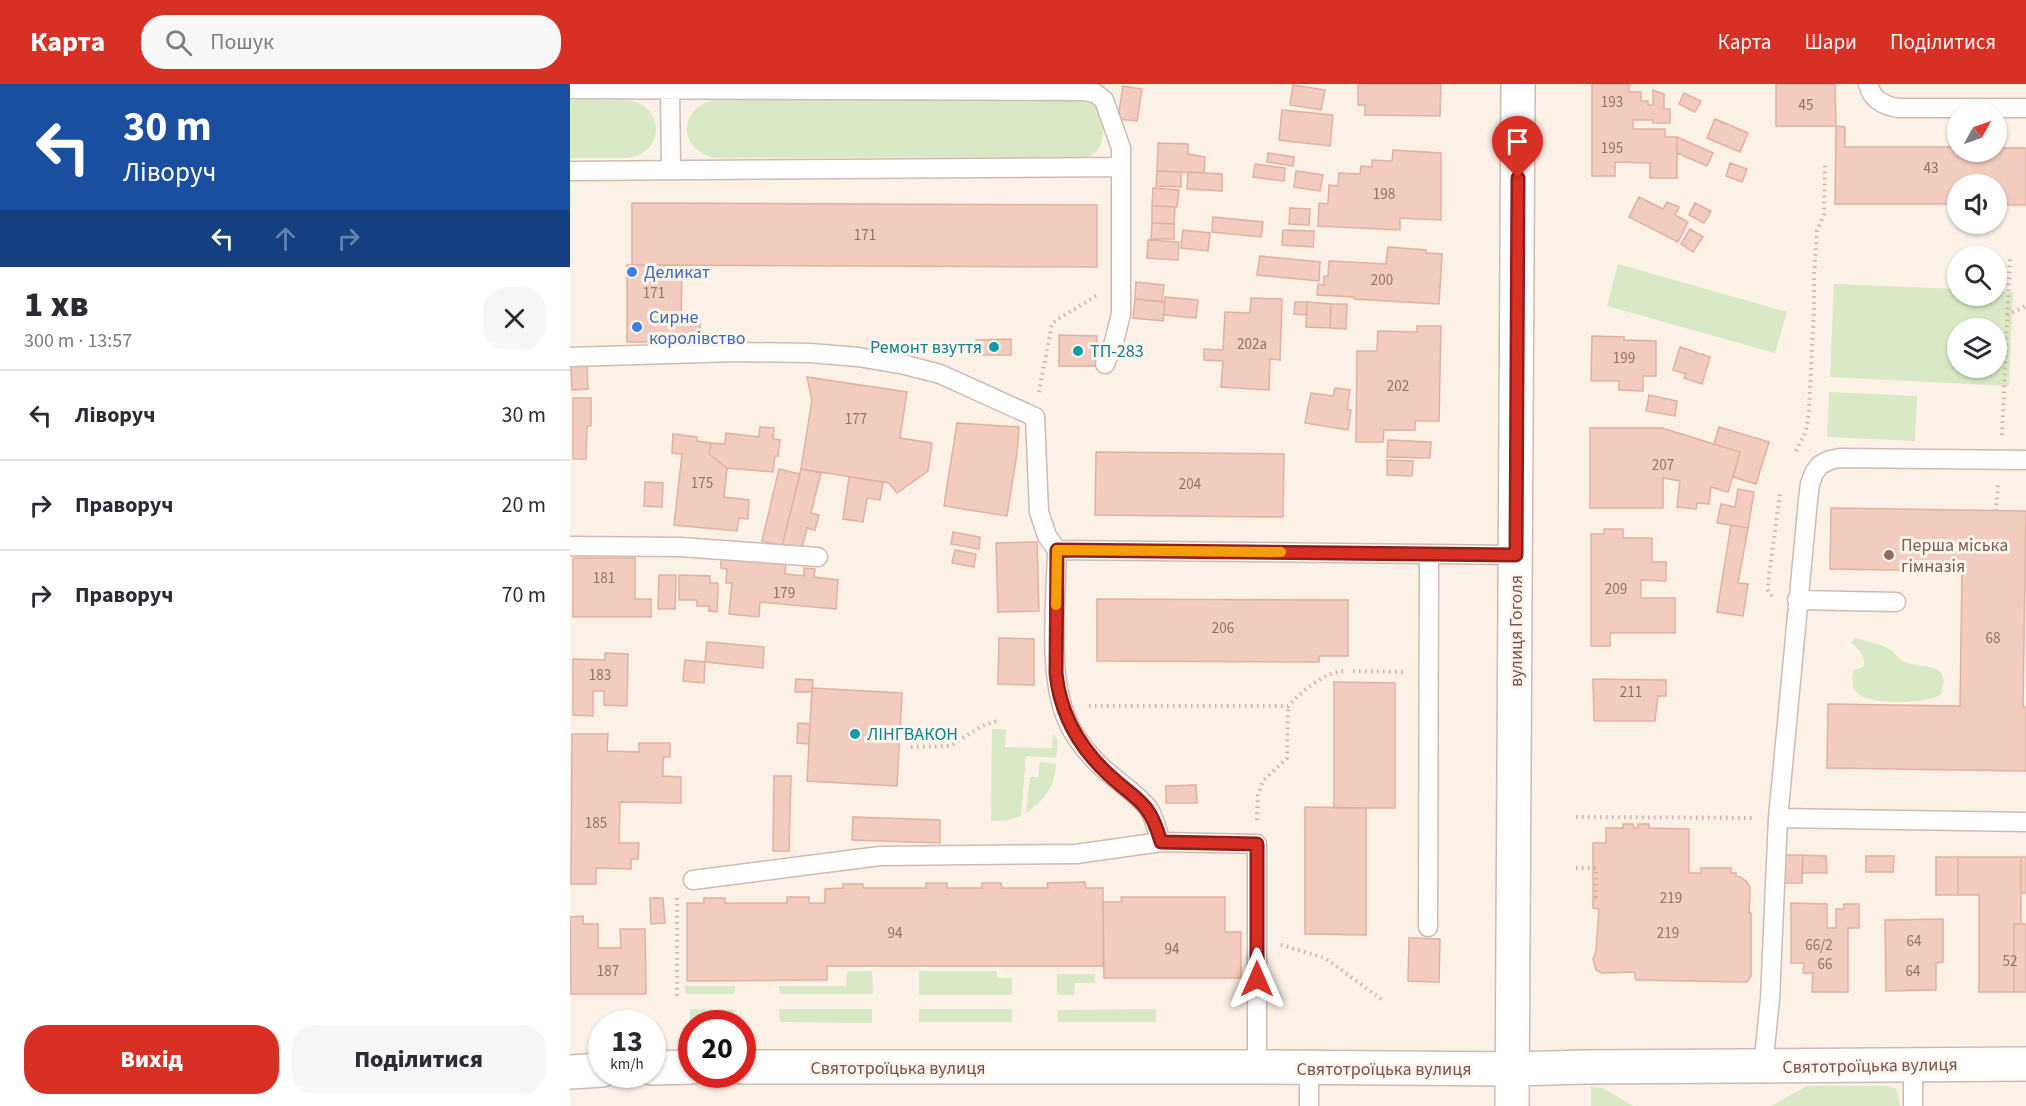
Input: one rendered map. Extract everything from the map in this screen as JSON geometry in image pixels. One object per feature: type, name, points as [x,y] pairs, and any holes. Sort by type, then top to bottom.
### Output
[{"type":"street","name":"вулиця Гоголя","points":[[1512,1106],[1518,84]]},
{"type":"street","name":"Святотроїцька вулиця","points":[[756,1067],[1512,1069],[2026,1064]]},
{"type":"street","points":[[570,1072],[588,1071]]},
{"type":"lane","points":[[1868,84],[1876,100],[1887,106],[1899,108],[2026,108]]},
{"type":"lane","points":[[570,89],[1089,92],[1100,96],[1107,105],[1120,141],[1121,167],[1121,314],[1105,364]]},
{"type":"lane","points":[[670,90],[671,170]]},
{"type":"lane","points":[[570,171],[1121,167]]},
{"type":"lane","points":[[570,357],[736,352],[810,353],[858,357],[940,374],[1035,417],[1039,512],[1047,536],[1057,550],[1056,673],[1062,706],[1068,723],[1092,758],[1148,809],[1155,821],[1161,842]]},
{"type":"lane","points":[[1763,1066],[1770,999],[1778,818],[1797,600],[1810,484],[1820,465],[1840,458],[2026,460]]},
{"type":"lane","points":[[570,546],[681,547],[818,557]]},
{"type":"lane","points":[[1057,550],[1516,555]]},
{"type":"lane","points":[[1428,927],[1429,554]]},
{"type":"lane","points":[[1797,600],[1896,602]]},
{"type":"lane","points":[[1778,818],[2026,822]]},
{"type":"lane","points":[[693,880],[880,856],[1076,854],[1161,842],[1257,844],[1257,1067]]},
{"type":"lane","points":[[1913,1065],[1913,1106]]},
{"type":"lane","points":[[1309,1068],[1309,1106]]},
{"type":"path","points":[[1794,456],[1806,431],[1809,412],[1814,274],[1817,231],[1825,208],[1825,162]]},
{"type":"path","points":[[2001,460],[2010,259]]},
{"type":"path","points":[[1035,417],[1052,324],[1121,281]]},
{"type":"path","points":[[2007,315],[2026,306]]},
{"type":"path","points":[[1781,492],[1768,590],[1772,596],[1797,600]]},
{"type":"path","points":[[1062,706],[1288,706],[1306,689],[1328,675],[1343,671]]},
{"type":"path","points":[[1353,671],[1429,672]]},
{"type":"path","points":[[1257,844],[1260,786],[1287,758],[1288,706]]},
{"type":"path","points":[[910,747],[950,746],[982,726],[1000,720]]},
{"type":"path","points":[[1576,817],[1778,818]]},
{"type":"path","points":[[1576,868],[1596,868],[1596,897],[1600,897]]},
{"type":"path","points":[[677,1000],[676,899],[681,887],[693,880]]},
{"type":"path","points":[[1257,938],[1325,958],[1384,1001]]},
{"type":"green space","points":[[1083,99],[1092,102],[1099,110],[1103,122],[1103,136],[1099,148],[1090,156],[1083,157],[715,158],[703,154],[694,147],[687,129],[694,111],[703,104],[715,100]]},
{"type":"green space","points":[[570,100],[627,100],[640,104],[649,110],[654,119],[656,129],[654,138],[649,147],[640,154],[628,158],[570,158]]},
{"type":"green space","points":[[1618,264],[1787,312],[1775,353],[1607,306]]},
{"type":"green space","points":[[1834,284],[1947,289],[1947,306],[2007,306],[2007,292],[2013,292],[2009,386],[1830,377]]},
{"type":"green space","points":[[1829,392],[1917,396],[1915,441],[1827,437]]},
{"type":"green space","points":[[1855,638],[1887,648],[1905,662],[1939,671],[1943,676],[1941,694],[1925,700],[1901,702],[1876,700],[1860,695],[1853,687],[1852,677],[1854,670],[1863,667],[1864,659],[1851,642]]},
{"type":"green space","points":[[992,729],[1006,729],[1005,747],[1052,748],[1053,734],[1058,740],[1056,758],[1026,756],[1021,816],[1008,820],[991,821]]},
{"type":"green space","points":[[1040,762],[1056,764],[1053,780],[1044,797],[1026,813],[1030,777],[1038,777]]},
{"type":"green space","points":[[847,971],[872,971],[873,994],[780,994],[779,986],[846,986]]},
{"type":"green space","points":[[919,971],[997,971],[997,978],[1012,978],[1012,995],[919,995]]},
{"type":"green space","points":[[1057,974],[1095,974],[1095,983],[1075,983],[1074,995],[1057,995]]},
{"type":"green space","points":[[684,986],[735,986],[734,994],[686,994]]},
{"type":"green space","points":[[734,1009],[734,1010],[690,1010]]},
{"type":"green space","points":[[779,1009],[872,1009],[872,1023],[780,1022]]},
{"type":"green space","points":[[919,1009],[1012,1009],[1012,1022],[919,1022]]},
{"type":"green space","points":[[1156,1009],[1156,1022],[1058,1022],[1057,1010]]},
{"type":"green space","points":[[1807,1086],[1896,1088],[1900,1106],[1771,1106]]},
{"type":"green space","points":[[1591,1087],[1603,1088],[1633,1106],[1591,1106]]},
{"type":"building","points":[[1358,84],[1441,84],[1440,116],[1365,115],[1365,105],[1358,105]]},
{"type":"building","points":[[1592,84],[1629,84],[1629,92],[1641,92],[1641,101],[1648,101],[1648,105],[1653,105],[1653,90],[1664,94],[1664,109],[1670,109],[1670,123],[1633,120],[1633,129],[1665,129],[1665,137],[1677,137],[1677,178],[1650,178],[1650,163],[1615,162],[1615,176],[1592,176]]},
{"type":"building","points":[[1776,84],[1835,84],[1836,126],[1776,126]]},
{"type":"building","points":[[1293,85],[1325,90],[1321,110],[1290,105]]},
{"type":"building","points":[[1123,86],[1142,89],[1137,121],[1118,119]]},
{"type":"building","points":[[1684,93],[1701,101],[1695,112],[1679,104]]},
{"type":"building","points":[[1282,110],[1333,115],[1330,146],[1279,140]]},
{"type":"building","points":[[1715,119],[1748,133],[1740,152],[1707,138]]},
{"type":"building","points":[[1836,126],[1845,127],[1845,147],[1947,147],[1947,162],[2007,162],[2007,148],[2026,148],[2026,205],[2007,205],[2007,174],[1947,174],[1947,204],[1835,204]]},
{"type":"building","points":[[1677,137],[1713,153],[1707,166],[1677,153]]},
{"type":"building","points":[[1158,143],[1188,144],[1188,154],[1205,157],[1204,173],[1157,171]]},
{"type":"building","points":[[1393,150],[1441,153],[1441,220],[1400,218],[1400,230],[1318,226],[1319,203],[1328,204],[1329,185],[1338,186],[1339,173],[1360,174],[1361,166],[1372,167],[1372,160],[1392,161]]},
{"type":"building","points":[[1268,153],[1294,157],[1293,166],[1267,162]]},
{"type":"building","points":[[1730,163],[1747,169],[1742,182],[1726,176]]},
{"type":"building","points":[[1255,164],[1285,168],[1284,181],[1253,177]]},
{"type":"building","points":[[1157,171],[1181,172],[1181,187],[1156,186]]},
{"type":"building","points":[[1296,171],[1323,175],[1320,191],[1294,187]]},
{"type":"building","points":[[1188,172],[1222,174],[1222,191],[1187,189]]},
{"type":"building","points":[[1153,188],[1179,190],[1177,207],[1152,206]]},
{"type":"building","points":[[1639,197],[1663,209],[1667,202],[1679,207],[1675,215],[1688,222],[1678,242],[1629,217]]},
{"type":"building","points":[[632,203],[1097,205],[1097,267],[632,265]]},
{"type":"building","points":[[1695,203],[1711,211],[1704,223],[1689,215]]},
{"type":"building","points":[[1152,206],[1175,207],[1174,224],[1152,223]]},
{"type":"building","points":[[1290,208],[1310,209],[1309,225],[1289,224]]},
{"type":"building","points":[[1213,217],[1263,222],[1261,237],[1212,232]]},
{"type":"building","points":[[1152,223],[1174,224],[1174,239],[1151,239]]},
{"type":"building","points":[[1690,229],[1703,237],[1693,252],[1681,244]]},
{"type":"building","points":[[1183,230],[1210,233],[1208,251],[1181,248]]},
{"type":"building","points":[[1283,230],[1314,231],[1313,247],[1282,245]]},
{"type":"building","points":[[1148,240],[1179,242],[1178,260],[1147,258]]},
{"type":"building","points":[[1388,247],[1426,250],[1426,253],[1442,254],[1439,304],[1317,295],[1318,284],[1324,285],[1324,276],[1328,276],[1329,261],[1386,264]]},
{"type":"building","points":[[1260,256],[1320,262],[1319,281],[1257,275]]},
{"type":"building","points":[[627,265],[682,265],[681,321],[700,321],[700,342],[627,342]]},
{"type":"building","points":[[1136,282],[1164,285],[1162,302],[1135,299]]},
{"type":"building","points":[[1165,297],[1198,300],[1196,318],[1164,315]]},
{"type":"building","points":[[1251,298],[1282,299],[1280,360],[1270,359],[1269,390],[1221,387],[1223,361],[1204,360],[1204,349],[1223,350],[1225,312],[1250,313]]},
{"type":"building","points":[[1135,299],[1165,302],[1163,321],[1133,318]]},
{"type":"building","points":[[1295,302],[1307,302],[1307,315],[1294,314]]},
{"type":"building","points":[[1307,302],[1331,304],[1330,328],[1306,327]]},
{"type":"building","points":[[1331,304],[1347,304],[1346,329],[1330,328]]},
{"type":"building","points":[[1417,326],[1441,326],[1439,421],[1415,421],[1415,430],[1384,430],[1383,442],[1356,442],[1357,351],[1377,351],[1378,331],[1417,332]]},
{"type":"building","name":"ТП-283","points":[[1059,335],[1097,336],[1097,366],[1059,366]]},
{"type":"building","points":[[1592,336],[1656,341],[1656,376],[1643,376],[1643,391],[1619,390],[1619,381],[1591,381]]},
{"type":"building","name":"Ремонт взуття","points":[[1011,339],[1011,355],[977,355],[976,340]]},
{"type":"building","points":[[1680,347],[1710,357],[1702,384],[1684,378],[1686,374],[1673,370]]},
{"type":"building","points":[[571,366],[587,366],[588,389],[572,390]]},
{"type":"building","points":[[807,377],[907,392],[900,438],[932,443],[928,471],[897,493],[889,483],[801,469],[812,400]]},
{"type":"building","points":[[1335,388],[1350,390],[1347,409],[1351,410],[1348,430],[1305,423],[1311,393],[1333,396]]},
{"type":"building","points":[[1649,395],[1677,401],[1675,416],[1646,411]]},
{"type":"building","points":[[573,398],[591,398],[591,426],[587,426],[586,459],[573,459]]},
{"type":"building","points":[[957,423],[1019,427],[1007,516],[944,506]]},
{"type":"building","points":[[760,427],[774,428],[773,439],[780,440],[773,472],[727,468],[709,454],[711,443],[725,444],[726,433],[759,437]]},
{"type":"building","points":[[1719,427],[1769,442],[1756,484],[1733,477],[1740,452],[1714,444]]},
{"type":"building","points":[[1590,428],[1662,428],[1740,452],[1728,492],[1711,487],[1709,504],[1697,503],[1696,509],[1677,507],[1680,481],[1663,478],[1663,508],[1590,508]]},
{"type":"building","points":[[673,434],[697,437],[697,441],[711,443],[709,454],[727,468],[724,497],[749,500],[748,519],[739,518],[737,531],[674,525],[682,454],[672,453]]},
{"type":"building","points":[[1388,440],[1431,442],[1430,458],[1387,457]]},
{"type":"building","points":[[1096,452],[1284,454],[1283,517],[1095,515]]},
{"type":"building","points":[[1387,460],[1413,461],[1412,476],[1387,475]]},
{"type":"building","points":[[779,469],[800,474],[782,546],[762,541]]},
{"type":"building","points":[[801,469],[821,473],[811,513],[819,515],[815,530],[807,528],[801,551],[782,546]]},
{"type":"building","points":[[849,477],[883,482],[880,500],[867,498],[863,522],[843,519]]},
{"type":"building","points":[[645,482],[663,483],[662,507],[644,506]]},
{"type":"building","points":[[1738,489],[1754,492],[1748,528],[1717,523],[1721,504],[1735,507]]},
{"type":"building","points":[[1831,508],[2026,511],[2023,707],[2026,707],[2026,771],[1827,768],[1828,704],[1960,706],[1962,571],[1830,569]]},
{"type":"building","points":[[1731,525],[1748,528],[1738,583],[1748,584],[1743,616],[1717,612]]},
{"type":"building","points":[[1604,529],[1623,529],[1623,538],[1652,538],[1652,562],[1666,562],[1666,581],[1641,580],[1641,598],[1675,598],[1675,633],[1610,633],[1610,646],[1591,646],[1591,534],[1604,534]]},
{"type":"building","points":[[953,532],[980,537],[979,549],[951,544]]},
{"type":"building","points":[[1037,542],[1039,611],[998,612],[996,543]]},
{"type":"building","points":[[955,550],[976,554],[974,567],[952,563]]},
{"type":"building","points":[[721,556],[786,563],[785,574],[804,576],[804,568],[815,569],[814,577],[838,580],[836,609],[760,602],[759,617],[729,614],[732,583],[726,583],[727,569],[721,568]]},
{"type":"building","points":[[573,558],[635,558],[635,599],[651,599],[651,617],[573,617]]},
{"type":"building","points":[[659,575],[676,575],[675,609],[658,609]]},
{"type":"building","points":[[679,575],[710,576],[710,583],[718,583],[717,612],[709,611],[709,606],[697,606],[697,600],[679,600]]},
{"type":"building","points":[[1097,599],[1348,600],[1348,656],[1319,656],[1319,662],[1097,661]]},
{"type":"building","points":[[999,638],[1034,639],[1034,685],[998,684]]},
{"type":"building","points":[[707,642],[764,647],[763,668],[705,662]]},
{"type":"building","points":[[605,653],[628,654],[627,706],[604,705],[604,691],[593,691],[593,716],[573,715],[573,659],[605,660]]},
{"type":"building","points":[[685,660],[705,662],[704,683],[683,681]]},
{"type":"building","points":[[796,679],[813,680],[812,692],[795,692]]},
{"type":"building","points":[[1593,679],[1666,680],[1666,696],[1658,696],[1655,721],[1594,721]]},
{"type":"building","points":[[1334,682],[1395,683],[1395,808],[1334,808]]},
{"type":"building","name":"ЛІНГВАКОН","points":[[812,688],[902,693],[897,786],[807,781]]},
{"type":"building","points":[[798,723],[810,724],[809,744],[797,743]]},
{"type":"building","points":[[572,734],[608,734],[607,751],[639,752],[639,743],[670,743],[670,757],[663,757],[663,776],[681,777],[681,803],[620,802],[619,843],[639,843],[638,859],[631,859],[631,869],[596,868],[596,884],[571,884]]},
{"type":"building","points":[[774,776],[791,776],[789,851],[773,851]]},
{"type":"building","points":[[1196,785],[1197,803],[1166,803],[1166,786]]},
{"type":"building","points":[[1305,807],[1366,808],[1366,935],[1305,934]]},
{"type":"building","points":[[853,817],[940,820],[940,843],[852,840]]},
{"type":"building","points":[[1623,824],[1633,824],[1634,828],[1638,828],[1638,824],[1649,824],[1649,828],[1689,829],[1689,873],[1701,873],[1701,868],[1731,868],[1731,873],[1736,873],[1736,876],[1746,881],[1750,887],[1749,913],[1751,913],[1751,976],[1747,982],[1636,980],[1634,972],[1602,973],[1596,970],[1593,959],[1596,951],[1599,909],[1593,908],[1593,843],[1606,843],[1606,828],[1623,828]]},
{"type":"building","points":[[1784,855],[1803,855],[1802,883],[1784,883]]},
{"type":"building","points":[[1803,855],[1826,856],[1827,873],[1802,873]]},
{"type":"building","points":[[1866,856],[1894,856],[1893,872],[1866,872]]},
{"type":"building","points":[[1936,857],[1958,857],[1958,895],[1936,895]]},
{"type":"building","points":[[1958,857],[2021,857],[2021,924],[2014,924],[2014,992],[1979,992],[1979,895],[1958,895]]},
{"type":"building","points":[[2021,857],[2026,857],[2026,893],[2021,893]]},
{"type":"building","points":[[1085,882],[1086,888],[1103,888],[1103,966],[827,966],[827,980],[687,981],[687,903],[704,903],[704,898],[725,898],[725,903],[787,903],[787,897],[809,897],[809,903],[825,903],[825,889],[843,888],[843,884],[863,884],[863,888],[926,888],[926,883],[947,883],[947,888],[982,888],[982,883],[1001,883],[1002,888],[1048,888],[1047,883]]},
{"type":"building","points":[[1121,897],[1225,897],[1225,932],[1241,932],[1241,978],[1104,978],[1103,902],[1122,902]]},
{"type":"building","points":[[650,898],[663,898],[665,923],[651,924]]},
{"type":"building","points":[[1791,903],[1827,904],[1827,928],[1836,928],[1836,909],[1844,909],[1844,904],[1859,904],[1859,928],[1848,928],[1848,992],[1812,992],[1813,973],[1803,973],[1804,963],[1791,963]]},
{"type":"building","points":[[583,916],[583,924],[598,924],[598,948],[621,948],[620,929],[645,929],[646,994],[571,994],[570,917]]},
{"type":"building","points":[[1943,919],[1943,962],[1936,963],[1936,990],[1886,991],[1885,920]]},
{"type":"building","points":[[2014,924],[2026,924],[2026,992],[2014,992]]},
{"type":"building","points":[[1409,938],[1440,939],[1439,982],[1408,981]]},
{"type":"slow traffic","points":[[1056,605],[1057,550],[1281,552]]},
{"type":"place","name":"Деликат","points":[[632,272]]},
{"type":"place","name":"Сирне королівство","points":[[637,327]]},
{"type":"place","name":"Ремонт взуття","points":[[994,347]]},
{"type":"place","name":"ТП-283","points":[[1078,351]]},
{"type":"place","name":"Перша міська гімназія","points":[[1889,555]]},
{"type":"place","name":"ЛІНГВАКОН","points":[[855,734]]},
{"type":"route","points":[[1257,979],[1257,844],[1161,842],[1155,821],[1148,809],[1092,758],[1068,723],[1058,690],[1056,673],[1057,550],[1516,555],[1518,178]]}]
